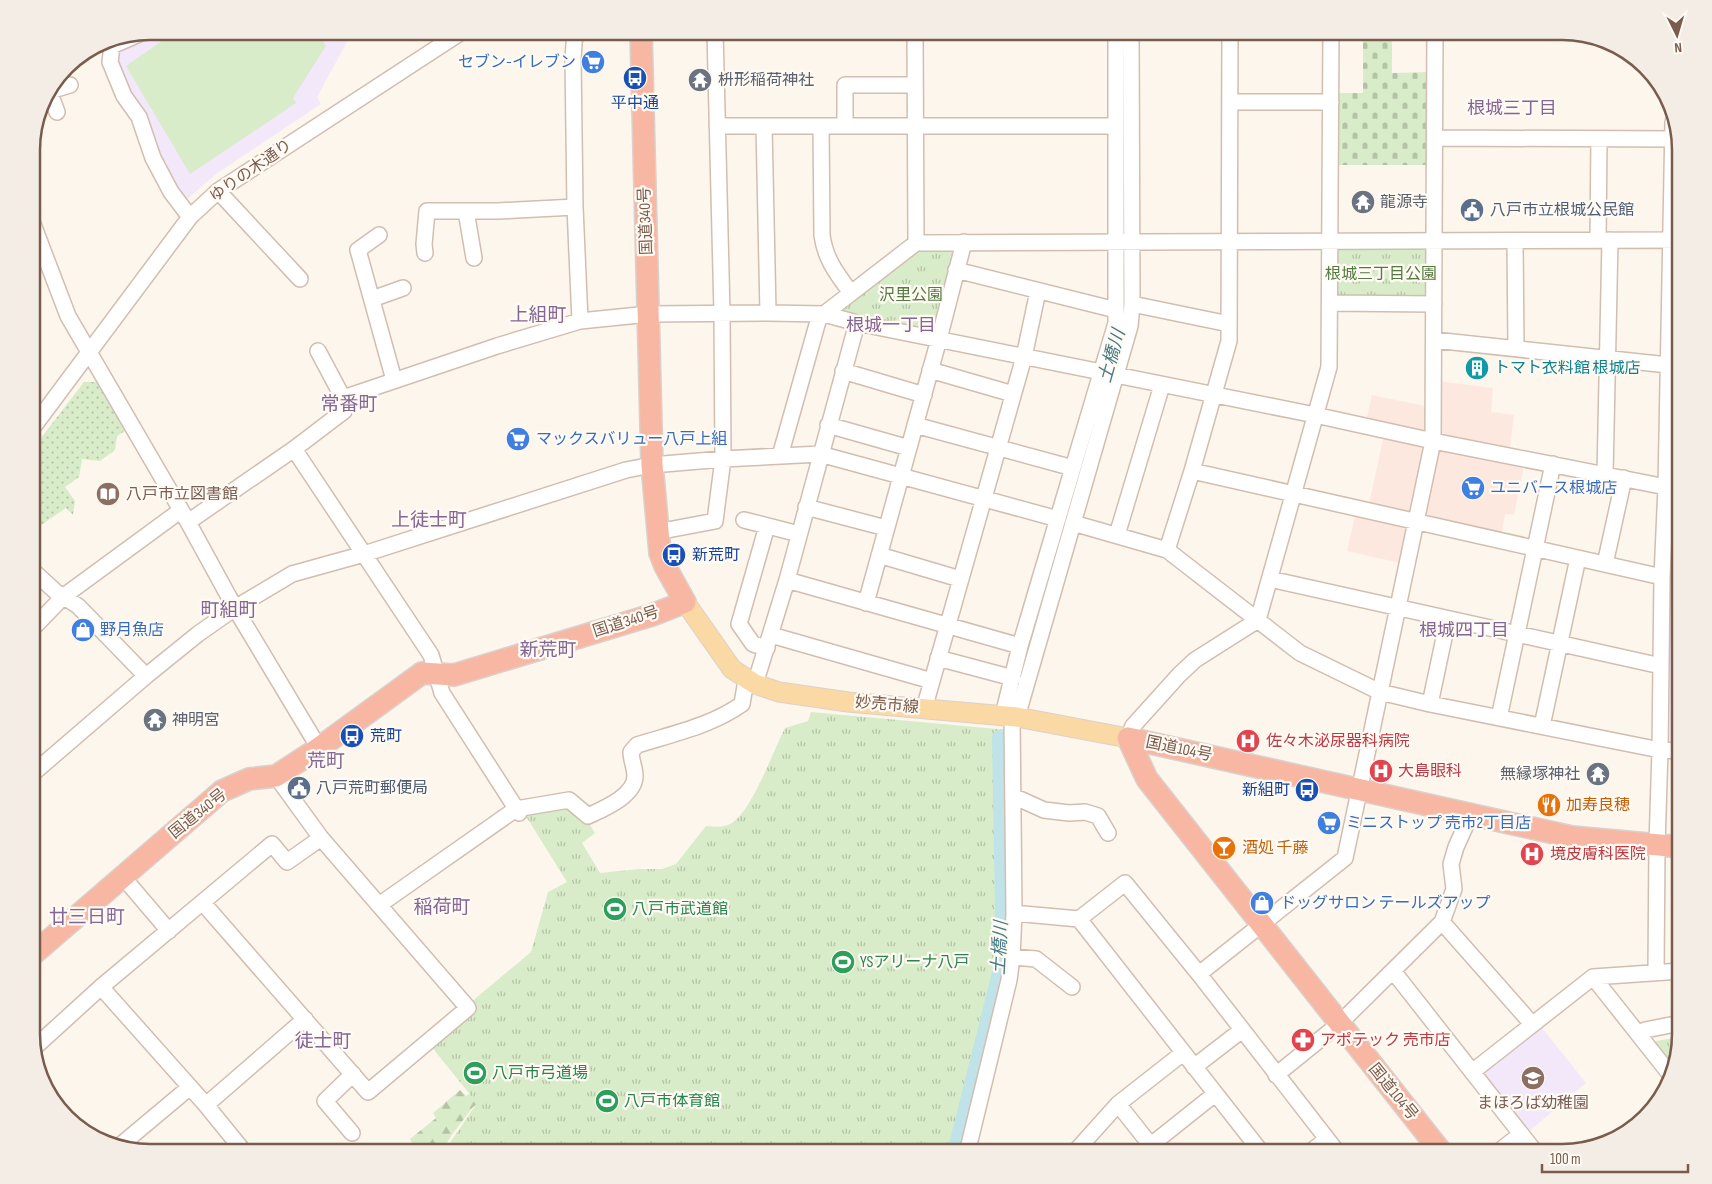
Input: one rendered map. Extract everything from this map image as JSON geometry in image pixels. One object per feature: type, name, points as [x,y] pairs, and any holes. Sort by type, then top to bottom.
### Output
[{"type":"highway","name":"国道340号","points":[[40,949],[222,791],[249,779],[276,776],[319,748],[422,673],[454,675],[652,615],[685,602],[665,566],[660,553],[657,532],[652,466],[642,40]]},
{"type":"highway","name":"国道104号","points":[[1128,738],[1572,836],[1672,847]]},
{"type":"highway","name":"国道104号","points":[[1128,738],[1147,779],[1435,1144]]},
{"type":"main road","name":"妙売市線","points":[[685,602],[732,669],[751,682],[780,692],[924,709],[1011,716],[1128,738]]},
{"type":"street","name":"ゆりの木通り","points":[[40,419],[190,217],[218,191],[448,40]]},
{"type":"street","points":[[574,40],[575,208],[580,321]]},
{"type":"street","points":[[657,532],[715,521],[723,459],[722,314],[715,40]]},
{"type":"street","points":[[915,40],[916,243]]},
{"type":"street","points":[[1011,716],[1073,524],[1108,374],[1116,322],[1116,40]]},
{"type":"street","points":[[974,1144],[1009,980],[1012,957],[1014,913],[1011,716],[1013,678],[1020,646],[1073,468],[1108,374],[1130,326],[1132,304],[1131,40]]},
{"type":"street","points":[[1167,550],[1229,341],[1230,40]]},
{"type":"street","points":[[1128,738],[1133,726],[1178,675],[1195,660],[1258,620],[1270,579],[1314,414],[1329,367],[1331,40]]},
{"type":"street","points":[[1199,974],[1345,858],[1433,441],[1435,40]]},
{"type":"street","points":[[109,48],[110,62],[124,96],[139,117],[153,158],[172,192],[190,217]]},
{"type":"street","points":[[60,88],[70,85]]},
{"type":"street","points":[[845,126],[845,85],[915,85]]},
{"type":"street","points":[[53,99],[57,112]]},
{"type":"street","points":[[1230,102],[1331,102]]},
{"type":"street","points":[[717,126],[1116,126]]},
{"type":"street","points":[[764,126],[768,313]]},
{"type":"street","points":[[821,126],[823,247],[833,268],[851,293]]},
{"type":"street","points":[[1435,138],[1671,139]]},
{"type":"street","points":[[1599,138],[1607,358],[1605,475]]},
{"type":"street","points":[[218,191],[300,279]]},
{"type":"street","points":[[425,253],[427,211],[575,208]]},
{"type":"street","points":[[466,211],[474,258]]},
{"type":"street","points":[[379,235],[358,250],[394,380]]},
{"type":"street","points":[[1515,240],[1516,348]]},
{"type":"street","points":[[780,456],[822,314],[916,243],[1672,240]]},
{"type":"street","points":[[40,241],[68,316],[235,608],[319,748]]},
{"type":"street","points":[[866,603],[964,242]]},
{"type":"street","points":[[956,270],[1116,310]]},
{"type":"street","points":[[372,300],[403,288]]},
{"type":"street","points":[[924,709],[1024,357],[1038,291]]},
{"type":"street","points":[[1672,302],[1668,365],[1672,385]]},
{"type":"street","points":[[1330,303],[1434,304]]},
{"type":"street","points":[[1132,304],[1229,324]]},
{"type":"street","points":[[343,398],[497,346],[580,321],[649,314],[822,314],[857,323],[1024,357],[1314,414],[1433,441],[1672,487]]},
{"type":"street","points":[[379,905],[518,811],[569,800],[588,816],[594,813],[624,796],[629,790],[635,778],[631,752],[637,745],[707,724],[742,704],[769,642],[857,323]]},
{"type":"street","points":[[1434,340],[1668,365]]},
{"type":"street","points":[[40,622],[64,596],[184,517],[294,449],[344,411],[343,398],[318,351]]},
{"type":"street","points":[[930,370],[1013,394]]},
{"type":"street","points":[[843,371],[924,395]]},
{"type":"street","points":[[1117,535],[1162,385]]},
{"type":"street","points":[[828,425],[909,448]]},
{"type":"street","points":[[915,425],[1073,468]]},
{"type":"street","points":[[294,449],[430,655],[442,693],[518,811]]},
{"type":"street","points":[[40,768],[146,676],[198,634],[235,608],[292,574],[364,554],[617,472],[652,466],[723,459],[820,454],[1058,519]]},
{"type":"street","points":[[1499,718],[1553,464]]},
{"type":"street","points":[[1192,471],[1662,577]]},
{"type":"street","points":[[1605,564],[1624,478]]},
{"type":"street","points":[[1656,972],[1662,577],[1672,502]]},
{"type":"street","points":[[806,507],[886,528]]},
{"type":"street","points":[[744,520],[799,534]]},
{"type":"street","points":[[1073,524],[1167,550],[1300,653],[1380,692],[1499,718],[1660,750],[1672,751]]},
{"type":"street","points":[[767,526],[739,624],[753,644],[769,642],[932,681]]},
{"type":"street","points":[[879,555],[960,579]]},
{"type":"street","points":[[1542,726],[1578,558]]},
{"type":"street","points":[[40,577],[56,592],[78,606],[146,676]]},
{"type":"street","points":[[1270,579],[1661,666]]},
{"type":"street","points":[[787,580],[1020,646]]},
{"type":"street","points":[[1430,704],[1448,619]]},
{"type":"street","points":[[938,658],[1013,678]]},
{"type":"street","points":[[203,902],[368,1092],[468,1008],[322,838],[276,776]]},
{"type":"street","points":[[1013,796],[1044,810],[1070,813],[1085,812],[1098,816],[1108,833]]},
{"type":"street","points":[[1276,1075],[1339,1024],[1442,922],[1454,889],[1451,864],[1469,814]]},
{"type":"street","points":[[40,1042],[101,988],[272,844],[288,862],[322,838]]},
{"type":"street","points":[[123,877],[169,931]]},
{"type":"street","points":[[1014,913],[1079,919],[1125,883],[1199,974],[1331,1144]]},
{"type":"street","points":[[1079,919],[1255,1144]]},
{"type":"street","points":[[1442,922],[1532,1024]]},
{"type":"street","points":[[1012,957],[1036,959],[1072,987]]},
{"type":"street","points":[[1393,971],[1529,1144]]},
{"type":"street","points":[[1472,1072],[1593,977],[1672,971]]},
{"type":"street","points":[[1593,977],[1666,1069]]},
{"type":"street","points":[[101,988],[206,1105],[234,1144]]},
{"type":"street","points":[[206,1105],[305,1019]]},
{"type":"street","points":[[1639,1034],[1645,1030],[1672,1025]]},
{"type":"street","points":[[1194,1067],[1242,1030]]},
{"type":"street","points":[[1082,1144],[1118,1104],[1183,1053]]},
{"type":"street","points":[[352,1133],[325,1101],[353,1074]]},
{"type":"street","points":[[126,1141],[190,1087]]},
{"type":"street","points":[[1160,1144],[1215,1094]]},
{"type":"street","points":[[1118,1104],[1150,1144]]},
{"type":"street","points":[[1508,1144],[1521,1134]]},
{"type":"street","points":[[1321,1144],[1327,1139]]},
{"type":"shaded area","points":[[150,40],[348,40],[317,97],[321,104],[216,174],[186,200],[181,199],[120,76],[116,48],[124,44]]},
{"type":"shaded area","name":"ユニバース根城店","points":[[1438,381],[1493,388],[1491,412],[1514,415],[1508,462],[1524,466],[1514,515],[1505,514],[1501,537],[1411,514],[1400,563],[1347,551],[1356,511],[1367,513],[1386,426],[1366,421],[1372,395],[1439,409]]},
{"type":"shaded area","points":[[1672,497],[1672,746],[1667,745]]},
{"type":"shaded area","name":"まほろば幼稚園","points":[[1539,1024],[1586,1083],[1527,1133],[1480,1072]]},
{"type":"green space","points":[[163,40],[322,40],[326,46],[293,98],[296,103],[190,174],[126,66]]},
{"type":"green space","points":[[1363,40],[1392,40],[1392,73],[1429,72],[1429,165],[1336,165],[1336,93],[1363,93]]},
{"type":"green space","name":"根城三丁目公園","points":[[1425,248],[1429,250],[1429,297],[1336,299],[1335,249]]},
{"type":"green space","name":"沢里公園","points":[[953,250],[957,253],[934,333],[843,314],[841,308],[914,253]]},
{"type":"green space","points":[[84,382],[97,382],[125,431],[117,436],[115,450],[100,461],[82,459],[79,477],[65,487],[75,501],[73,515],[66,508],[40,526],[40,439]]},
{"type":"green space","points":[[811,712],[997,729],[1002,733],[1004,742],[1002,801],[1006,804],[1007,949],[1003,978],[962,1144],[449,1144],[477,1103],[430,1045],[470,1003],[531,952],[548,892],[567,882],[524,813],[568,803],[586,819],[595,833],[582,843],[600,873],[662,869],[676,864],[706,826],[726,826],[740,816],[755,793],[785,728],[808,721]]},
{"type":"green space","points":[[1672,1038],[1667,1064],[1650,1042]]},
{"type":"green space","points":[[496,1075],[491,1095],[473,1107],[446,1144],[412,1144],[410,1139],[436,1118],[433,1113],[460,1090],[466,1096]]},
{"type":"waterway","name":"土橋川","points":[[1123,76],[1124,40]]},
{"type":"waterway","name":"土橋川","points":[[1023,669],[1082,464]]},
{"type":"waterway","name":"土橋川","points":[[958,1144],[1003,965],[1004,906],[1001,738]]},
{"type":"place","name":"セブン-イレブン","points":[[593,62]]},
{"type":"place","name":"平中通","points":[[635,78]]},
{"type":"place","name":"枡形稲荷神社","points":[[700,80]]},
{"type":"place","name":"龍源寺","points":[[1363,202]]},
{"type":"place","name":"八戸市立根城公民館","points":[[1472,210]]},
{"type":"place","name":"トマト衣料館 根城店","points":[[1477,368]]},
{"type":"place","name":"マックスバリュー八戸上組","points":[[518,439]]},
{"type":"place","name":"ユニバース根城店","points":[[1473,488]]},
{"type":"place","name":"八戸市立図書館","points":[[108,494]]},
{"type":"place","name":"新荒町","points":[[674,555]]},
{"type":"place","name":"野月魚店","points":[[83,630]]},
{"type":"place","name":"神明宮","points":[[155,720]]},
{"type":"place","name":"荒町","points":[[352,736]]},
{"type":"place","name":"佐々木泌尿器科病院","points":[[1248,741]]},
{"type":"place","name":"大島眼科","points":[[1381,771]]},
{"type":"place","name":"無縁塚神社","points":[[1598,774]]},
{"type":"place","name":"八戸荒町郵便局","points":[[299,788]]},
{"type":"place","name":"新組町","points":[[1307,790]]},
{"type":"place","name":"加寿良穂","points":[[1549,805]]},
{"type":"place","name":"ミニストップ 売市2丁目店","points":[[1329,823]]},
{"type":"place","name":"酒処 千藤","points":[[1224,848]]},
{"type":"place","name":"境皮膚科医院","points":[[1532,854]]},
{"type":"place","name":"ドッグサロン テールズアップ","points":[[1262,903]]},
{"type":"place","name":"八戸市武道館","points":[[615,909]]},
{"type":"place","name":"YSアリーナ八戸","points":[[843,962]]},
{"type":"place","name":"アポテック 売市店","points":[[1303,1040]]},
{"type":"place","name":"八戸市弓道場","points":[[475,1073]]},
{"type":"place","name":"まほろば幼稚園","points":[[1533,1078]]},
{"type":"place","name":"八戸市体育館","points":[[607,1101]]},
{"type":"district","name":"根城三丁目","points":[[1512,108]]},
{"type":"district","name":"上組町","points":[[538,315]]},
{"type":"district","name":"根城一丁目","points":[[891,325]]},
{"type":"district","name":"常番町","points":[[349,404]]},
{"type":"district","name":"上徒士町","points":[[429,520]]},
{"type":"district","name":"町組町","points":[[229,610]]},
{"type":"district","name":"根城四丁目","points":[[1464,630]]},
{"type":"district","name":"新荒町","points":[[548,650]]},
{"type":"district","name":"荒町","points":[[326,761]]},
{"type":"district","name":"稲荷町","points":[[442,907]]},
{"type":"district","name":"廿三日町","points":[[87,917]]},
{"type":"district","name":"徒士町","points":[[323,1041]]}]
